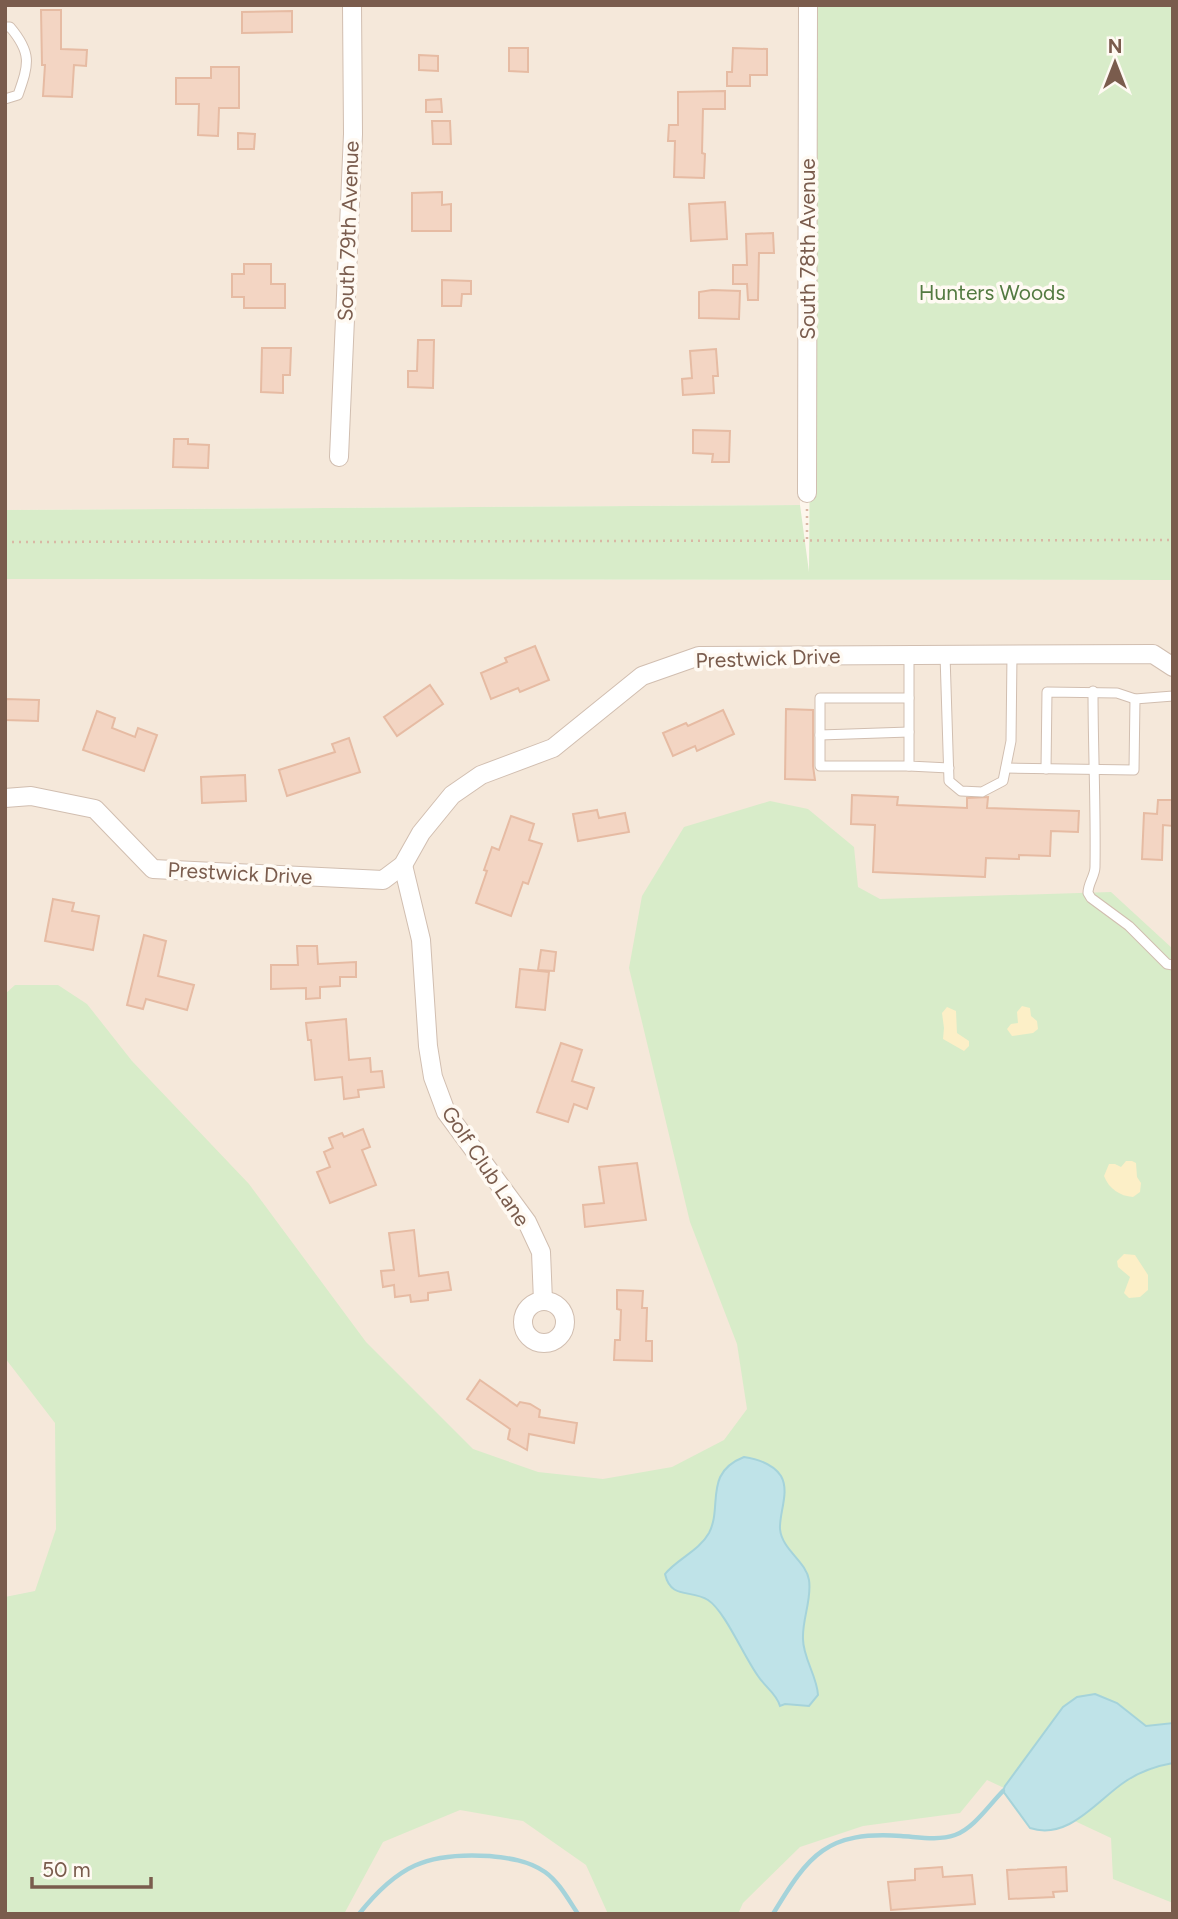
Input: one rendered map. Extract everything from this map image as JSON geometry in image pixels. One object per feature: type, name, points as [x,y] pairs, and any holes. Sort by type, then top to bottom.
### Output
[{"type":"street","name":"South 79th Avenue","points":[[339,457],[353,134],[352,5]]},
{"type":"street","name":"South 78th Avenue","points":[[807,493],[808,5]]},
{"type":"street","name":"Prestwick Drive","points":[[5,798],[31,796],[96,809],[153,869],[383,880],[404,865],[421,833],[452,795],[481,775],[553,748],[642,676],[699,656],[1153,654],[1173,667]]},
{"type":"street","name":"Golf Club Lane","points":[[404,865],[421,940],[428,1046],[433,1077],[446,1112],[527,1222],[541,1252],[543,1301]]},
{"type":"lane","points":[[5,27],[10,27],[24,43],[27,70],[18,95],[5,99]]},
{"type":"lane","points":[[909,655],[909,766]]},
{"type":"lane","points":[[946,655],[949,781],[961,792],[982,792],[1003,782],[1011,741],[1012,655]]},
{"type":"lane","points":[[1093,691],[1093,770],[1097,797],[1095,865],[1088,893],[1129,926],[1167,964],[1173,965]]},
{"type":"lane","points":[[1046,769],[1046,692],[1116,692],[1135,699],[1173,696]]},
{"type":"lane","points":[[909,698],[820,698],[820,766],[949,768]]},
{"type":"lane","points":[[1006,768],[1134,770],[1135,699]]},
{"type":"lane","points":[[820,735],[909,732]]},
{"type":"path","points":[[807,493],[807,541]]},
{"type":"path","points":[[5,542],[1173,540]]},
{"type":"shaded area","points":[[5,5],[800,5],[800,505],[5,510]]},
{"type":"shaded area","points":[[5,579],[1173,580],[1173,1914],[5,1914]]},
{"type":"green space","name":"Hunters Woods","points":[[813,5],[1173,5],[1173,580],[5,579],[5,510],[800,505],[809,572]]},
{"type":"green space","points":[[770,801],[808,809],[854,847],[858,887],[880,899],[1111,892],[1173,949],[1173,1903],[1113,1879],[1111,1838],[987,1780],[960,1813],[863,1826],[800,1847],[743,1903],[738,1914],[608,1914],[586,1865],[523,1821],[460,1810],[383,1842],[344,1914],[5,1914],[5,1597],[35,1591],[56,1529],[55,1423],[5,1358],[5,994],[15,985],[58,985],[87,1004],[132,1061],[249,1184],[366,1342],[473,1449],[538,1472],[603,1479],[672,1467],[724,1440],[747,1409],[737,1344],[690,1222],[629,968],[642,896],[684,827]]},
{"type":"sand","points":[[1022,1006],[1030,1008],[1038,1029],[1033,1033],[1012,1036],[1007,1029],[1011,1024],[1018,1023],[1017,1012]]},
{"type":"sand","points":[[947,1007],[956,1011],[957,1033],[969,1041],[969,1046],[964,1051],[943,1039],[942,1013]]},
{"type":"sand","points":[[1126,1161],[1136,1163],[1137,1177],[1141,1183],[1140,1192],[1133,1197],[1116,1191],[1104,1176],[1109,1164],[1121,1167]]},
{"type":"sand","points":[[1124,1254],[1135,1255],[1148,1275],[1148,1290],[1140,1297],[1129,1298],[1124,1293],[1130,1277],[1118,1267],[1117,1261]]},
{"type":"water","points":[[744,1457],[769,1465],[778,1472],[784,1482],[780,1529],[785,1543],[807,1573],[809,1580],[803,1639],[818,1695],[809,1706],[780,1706],[753,1668],[721,1614],[708,1600],[677,1591],[668,1582],[665,1574],[705,1539],[713,1523],[716,1491],[723,1472]]},
{"type":"water","points":[[1095,1694],[1117,1703],[1146,1726],[1173,1723],[1173,1763],[1132,1777],[1070,1824],[1058,1829],[1030,1828],[1003,1791],[1005,1786],[1063,1707],[1077,1697]]},
{"type":"building","points":[[41,10],[61,10],[61,49],[87,50],[86,66],[74,65],[72,97],[43,96],[45,65],[42,65]]},
{"type":"building","points":[[292,11],[292,32],[242,33],[242,12]]},
{"type":"building","points":[[509,48],[528,48],[528,72],[509,71]]},
{"type":"building","points":[[733,48],[767,49],[767,75],[750,75],[750,86],[727,86],[727,72],[732,72]]},
{"type":"building","points":[[419,55],[438,56],[438,71],[419,70]]},
{"type":"building","points":[[211,67],[239,67],[239,108],[219,108],[218,136],[198,135],[199,104],[176,104],[176,78],[211,78]]},
{"type":"building","points":[[725,91],[725,109],[703,109],[704,178],[674,177],[675,141],[668,141],[669,125],[678,125],[678,92]]},
{"type":"building","points":[[441,99],[442,112],[426,112],[426,100]]},
{"type":"building","points":[[432,121],[450,121],[451,144],[433,144]]},
{"type":"building","points":[[238,133],[255,134],[254,149],[238,149]]},
{"type":"building","points":[[442,192],[442,205],[451,204],[451,231],[412,231],[412,193]]},
{"type":"building","points":[[725,202],[727,239],[691,241],[689,204]]},
{"type":"building","points":[[773,233],[774,253],[759,253],[758,300],[748,300],[747,284],[733,284],[733,265],[747,265],[746,234]]},
{"type":"building","points":[[244,264],[271,264],[271,284],[285,284],[285,308],[244,308],[244,297],[232,297],[232,274],[244,274]]},
{"type":"building","points":[[442,280],[471,281],[471,294],[462,294],[461,306],[442,306]]},
{"type":"building","points":[[740,291],[739,319],[699,318],[699,292]]},
{"type":"building","points":[[418,340],[434,340],[433,388],[408,387],[408,371],[417,371]]},
{"type":"building","points":[[262,348],[291,348],[290,375],[283,375],[283,393],[261,392]]},
{"type":"building","points":[[716,349],[718,376],[713,376],[714,393],[683,395],[682,379],[692,378],[690,351]]},
{"type":"building","points":[[693,430],[730,431],[729,462],[712,462],[713,454],[693,453]]},
{"type":"building","points":[[174,439],[188,439],[188,444],[209,445],[208,468],[173,467]]},
{"type":"building","points":[[535,646],[549,680],[520,692],[518,688],[491,699],[481,673],[507,662],[505,658]]},
{"type":"building","points":[[430,685],[443,704],[397,736],[384,717]]},
{"type":"building","points":[[5,699],[39,700],[38,721],[5,720]]},
{"type":"building","points":[[786,709],[813,710],[815,780],[785,779]]},
{"type":"building","points":[[723,710],[734,734],[697,751],[695,746],[673,756],[663,733],[686,723],[688,726]]},
{"type":"building","points":[[97,711],[115,718],[112,728],[135,737],[138,728],[157,735],[144,771],[83,750]]},
{"type":"building","points":[[349,738],[360,772],[287,796],[279,770],[335,752],[332,744]]},
{"type":"building","points":[[245,775],[246,801],[202,803],[201,777]]},
{"type":"building","points":[[852,795],[898,797],[897,805],[967,808],[967,798],[988,797],[987,808],[1079,811],[1078,832],[1051,831],[1050,856],[986,858],[985,877],[873,872],[875,825],[851,824]]},
{"type":"building","points":[[1158,800],[1173,800],[1173,826],[1163,825],[1162,860],[1142,859],[1144,813],[1157,814]]},
{"type":"building","points":[[597,810],[599,818],[625,813],[629,832],[578,841],[573,814]]},
{"type":"building","points":[[511,816],[534,824],[529,840],[542,844],[528,884],[523,882],[511,916],[476,903],[492,847],[499,850]]},
{"type":"building","points":[[53,899],[74,903],[72,911],[99,916],[93,950],[45,941]]},
{"type":"building","points":[[144,935],[166,941],[158,976],[194,985],[187,1010],[146,999],[143,1009],[127,1005]]},
{"type":"building","points":[[297,946],[317,946],[318,964],[356,962],[356,977],[340,977],[340,986],[320,987],[320,998],[306,999],[306,988],[271,989],[271,965],[298,965]]},
{"type":"building","points":[[541,950],[556,952],[554,971],[538,970]]},
{"type":"building","points":[[520,969],[549,972],[545,1010],[516,1007]]},
{"type":"building","points":[[346,1019],[349,1060],[370,1058],[371,1072],[382,1071],[384,1087],[358,1090],[359,1097],[344,1099],[342,1077],[315,1080],[311,1040],[308,1040],[306,1023]]},
{"type":"building","points":[[561,1043],[582,1050],[572,1081],[594,1088],[587,1109],[574,1104],[568,1122],[537,1112]]},
{"type":"building","points":[[363,1129],[370,1147],[362,1150],[376,1185],[330,1203],[317,1172],[330,1167],[324,1152],[333,1148],[329,1138],[342,1133],[344,1137]]},
{"type":"building","points":[[637,1163],[646,1220],[585,1227],[583,1205],[604,1203],[599,1167]]},
{"type":"building","points":[[414,1230],[419,1276],[448,1272],[451,1290],[428,1293],[428,1300],[411,1302],[410,1295],[395,1297],[394,1285],[383,1287],[381,1271],[394,1270],[389,1233]]},
{"type":"building","points":[[617,1290],[643,1291],[642,1308],[647,1308],[646,1341],[652,1341],[652,1361],[614,1360],[615,1340],[620,1340],[621,1310],[617,1309]]},
{"type":"building","points":[[480,1380],[517,1406],[520,1402],[540,1410],[539,1417],[577,1423],[574,1443],[529,1434],[527,1450],[508,1439],[510,1429],[467,1399]]},
{"type":"building","points":[[942,1867],[943,1877],[972,1875],[975,1904],[891,1910],[888,1882],[915,1880],[915,1869]]},
{"type":"building","points":[[1066,1867],[1067,1891],[1053,1892],[1054,1897],[1009,1899],[1007,1870]]},
{"type":"waterway","points":[[773,1914],[810,1862],[837,1843],[876,1835],[935,1838],[955,1835],[975,1822],[1003,1791]]},
{"type":"waterway","points":[[359,1914],[400,1873],[431,1860],[467,1855],[511,1859],[538,1868],[555,1881],[578,1914]]}]
